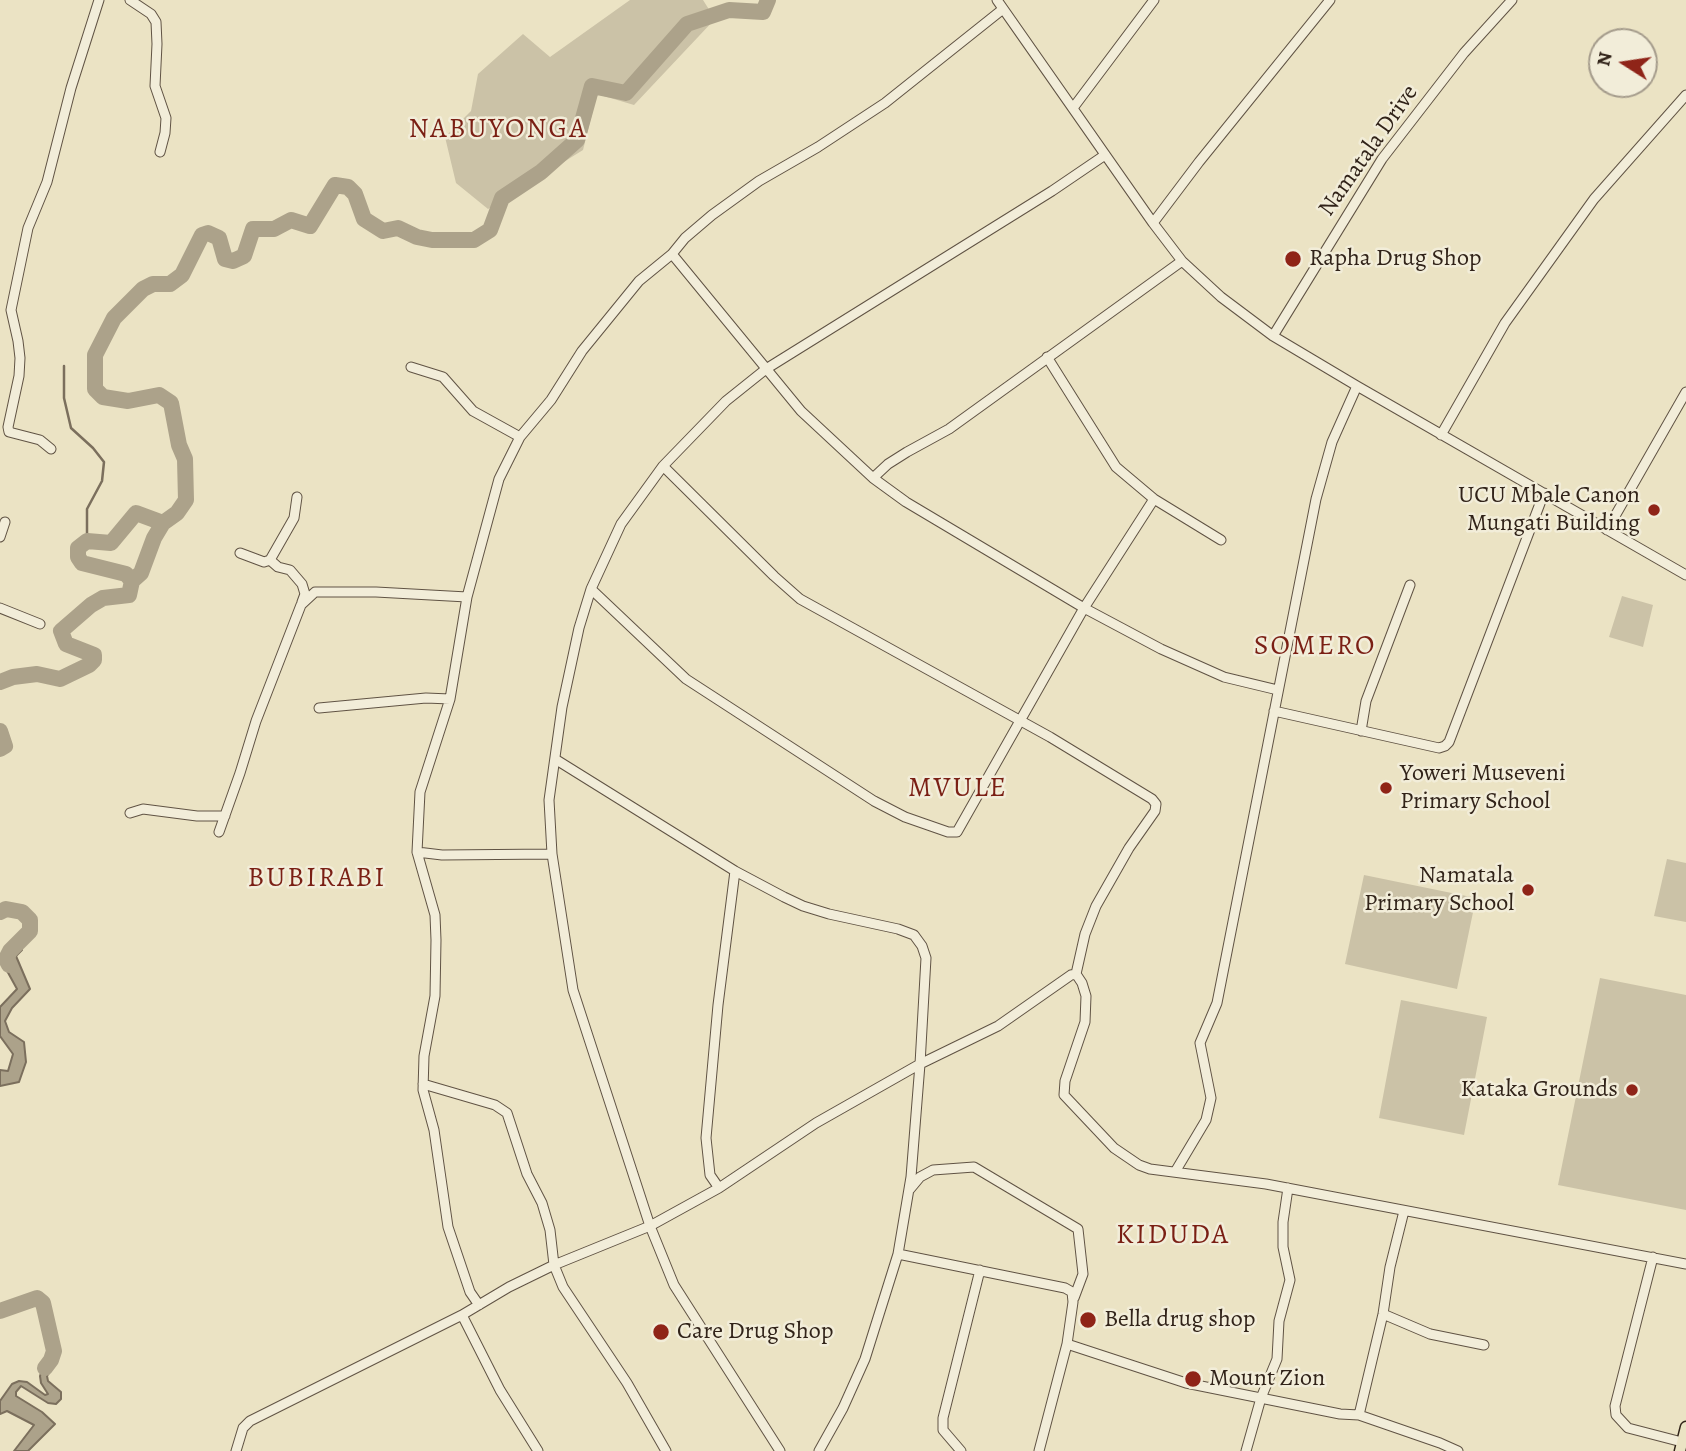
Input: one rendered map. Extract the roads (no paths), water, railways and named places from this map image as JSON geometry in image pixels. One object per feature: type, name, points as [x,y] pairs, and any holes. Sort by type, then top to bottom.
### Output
[{"type":"main road","points":[[1682,1448],[1686,1427]]},
{"type":"street","points":[[51,449],[40,440],[9,432],[20,358],[11,310],[28,228],[47,181],[71,88],[99,0]]},
{"type":"street","points":[[130,0],[151,14],[156,22],[158,44],[155,86],[166,118],[166,133],[160,152]]},
{"type":"street","points":[[997,0],[1153,223],[1182,261],[1221,297],[1273,335],[1357,386],[1686,575]]},
{"type":"street","points":[[1073,108],[1154,0]]},
{"type":"street","points":[[1153,223],[1330,0]]},
{"type":"street","name":"Namatala Drive","points":[[1273,335],[1382,159],[1464,52],[1512,0]]},
{"type":"street","points":[[479,1305],[470,1292],[448,1227],[423,1084],[426,1041],[435,996],[436,940],[435,915],[417,852],[420,792],[450,699],[467,597],[499,479],[520,437],[551,400],[582,351],[639,281],[712,215],[760,181],[885,103],[1003,9]]},
{"type":"street","points":[[1441,435],[1505,323],[1594,199],[1686,95]]},
{"type":"street","points":[[780,1451],[674,1285],[650,1226],[573,990],[552,854],[549,800],[562,707],[576,641],[591,589],[621,524],[663,467],[726,401],[766,369],[1052,191],[1105,155]]},
{"type":"street","points":[[671,254],[801,411],[873,478],[906,502],[1084,608],[1161,649],[1224,677],[1278,691]]},
{"type":"street","points":[[873,478],[888,464],[949,429],[1182,261]]},
{"type":"street","points":[[1047,357],[1116,467],[1153,499],[1221,540]]},
{"type":"street","points":[[411,367],[443,377],[472,411],[520,437]]},
{"type":"street","points":[[1175,1172],[1206,1120],[1211,1098],[1200,1043],[1217,1003],[1316,499],[1332,442],[1357,386]]},
{"type":"street","points":[[1607,530],[1686,392]]},
{"type":"street","points":[[663,467],[800,599],[1020,721],[1152,799],[1156,804],[1155,811],[1129,848],[1096,906],[1085,934],[1076,974],[1086,996],[1085,1022],[1065,1081],[1064,1095],[1130,1160],[1150,1169],[1289,1188],[1686,1264]]},
{"type":"street","points":[[1274,712],[1439,748],[1449,742],[1544,493]]},
{"type":"street","points":[[240,553],[251,559],[264,562],[270,560],[294,518],[297,497]]},
{"type":"street","points":[[591,589],[686,679],[874,801],[905,817],[948,832],[957,832],[1084,608],[1153,499]]},
{"type":"street","points":[[0,537],[5,522]]},
{"type":"street","points":[[219,832],[256,721],[305,594],[302,583],[290,570],[270,560]]},
{"type":"street","points":[[1361,731],[1366,701],[1410,585]]},
{"type":"street","points":[[301,605],[315,592],[467,597]]},
{"type":"street","points":[[0,608],[40,624]]},
{"type":"street","points":[[319,708],[426,698],[450,699]]},
{"type":"street","points":[[555,760],[735,871],[803,906],[898,929],[914,936],[922,946],[926,958],[920,1064],[909,1190],[898,1254],[865,1359],[843,1408],[819,1451]]},
{"type":"street","points":[[130,813],[143,809],[197,816],[225,816]]},
{"type":"street","points":[[417,852],[442,855],[552,854]]},
{"type":"street","points":[[719,1188],[710,1175],[706,1138],[718,1005],[735,871]]},
{"type":"street","points":[[236,1451],[243,1429],[250,1421],[463,1315],[509,1287],[554,1265],[650,1226],[719,1188],[816,1123],[920,1064],[998,1026],[1076,974]]},
{"type":"street","points":[[423,1084],[495,1105],[507,1113],[527,1174],[542,1203],[550,1230],[554,1265],[563,1287],[627,1383],[666,1451]]},
{"type":"street","points":[[909,1190],[920,1177],[933,1171],[975,1167],[1078,1229],[1083,1274],[1073,1302],[1067,1344],[1039,1451]]},
{"type":"street","points":[[1246,1451],[1261,1398],[1277,1359],[1279,1321],[1290,1280],[1283,1247],[1283,1222],[1289,1188]]},
{"type":"street","points":[[1359,1415],[1404,1211]]},
{"type":"street","points":[[898,1254],[1065,1288],[1072,1292],[1073,1302]]},
{"type":"street","points":[[1653,1258],[1615,1406],[1616,1415],[1628,1428],[1682,1448]]},
{"type":"street","points":[[961,1451],[943,1430],[943,1418],[980,1270]]},
{"type":"street","points":[[1383,1314],[1430,1334],[1484,1345]]},
{"type":"street","points":[[463,1315],[500,1390],[538,1451]]},
{"type":"street","points":[[1067,1344],[1186,1383],[1340,1414],[1359,1415],[1458,1451]]},
{"type":"waterway","points":[[0,682],[13,677],[37,674],[60,679],[89,665],[94,660],[94,655],[66,644],[61,631],[103,598],[129,595],[132,581],[126,574],[82,563],[78,557],[78,548],[87,541],[111,543],[136,513],[163,523],[177,513],[186,500],[185,459],[179,445],[171,403],[159,395],[128,401],[103,397],[95,389],[95,355],[114,318],[143,289],[153,284],[170,284],[182,275],[202,235],[208,233],[219,238],[225,259],[233,261],[244,256],[253,229],[274,229],[291,220],[310,226],[335,185],[348,187],[355,194],[364,219],[383,231],[398,228],[417,237],[432,240],[474,240],[490,230],[502,198],[541,172],[577,140],[592,86],[626,93],[687,24],[729,10],[763,12],[768,0]]},
{"type":"waterway","points":[[64,366],[64,398],[71,428],[104,462],[102,481],[87,509],[87,541]]},
{"type":"waterway","points":[[132,581],[141,573],[154,538],[163,523]]},
{"type":"waterway","points":[[0,731],[5,746],[0,749]]},
{"type":"waterway","points":[[0,912],[6,909],[22,912],[30,920],[30,931],[10,951],[6,959],[9,965]]},
{"type":"waterway","points":[[0,1311],[37,1298],[43,1303],[54,1351],[45,1368]]},
{"type":"place","name":"Rapha Drug Shop","points":[[1293,259]]},
{"type":"place","name":"UCU Mbale Canon Mungati Building","points":[[1654,510]]},
{"type":"place","name":"Yoweri Museveni Primary School","points":[[1386,788]]},
{"type":"place","name":"Namatala Primary School","points":[[1528,890]]},
{"type":"place","name":"Kataka Grounds","points":[[1632,1090]]},
{"type":"place","name":"Bella drug shop","points":[[1088,1320]]},
{"type":"place","name":"Care Drug Shop","points":[[661,1332]]},
{"type":"place","name":"Mount Zion","points":[[1193,1379]]},
{"type":"district","name":"NABUYONGA","points":[[498,130]]},
{"type":"district","name":"SOMERO","points":[[1315,647]]},
{"type":"district","name":"MVULE","points":[[958,789]]},
{"type":"district","name":"BUBIRABI","points":[[317,879]]},
{"type":"district","name":"KIDUDA","points":[[1173,1236]]}]
